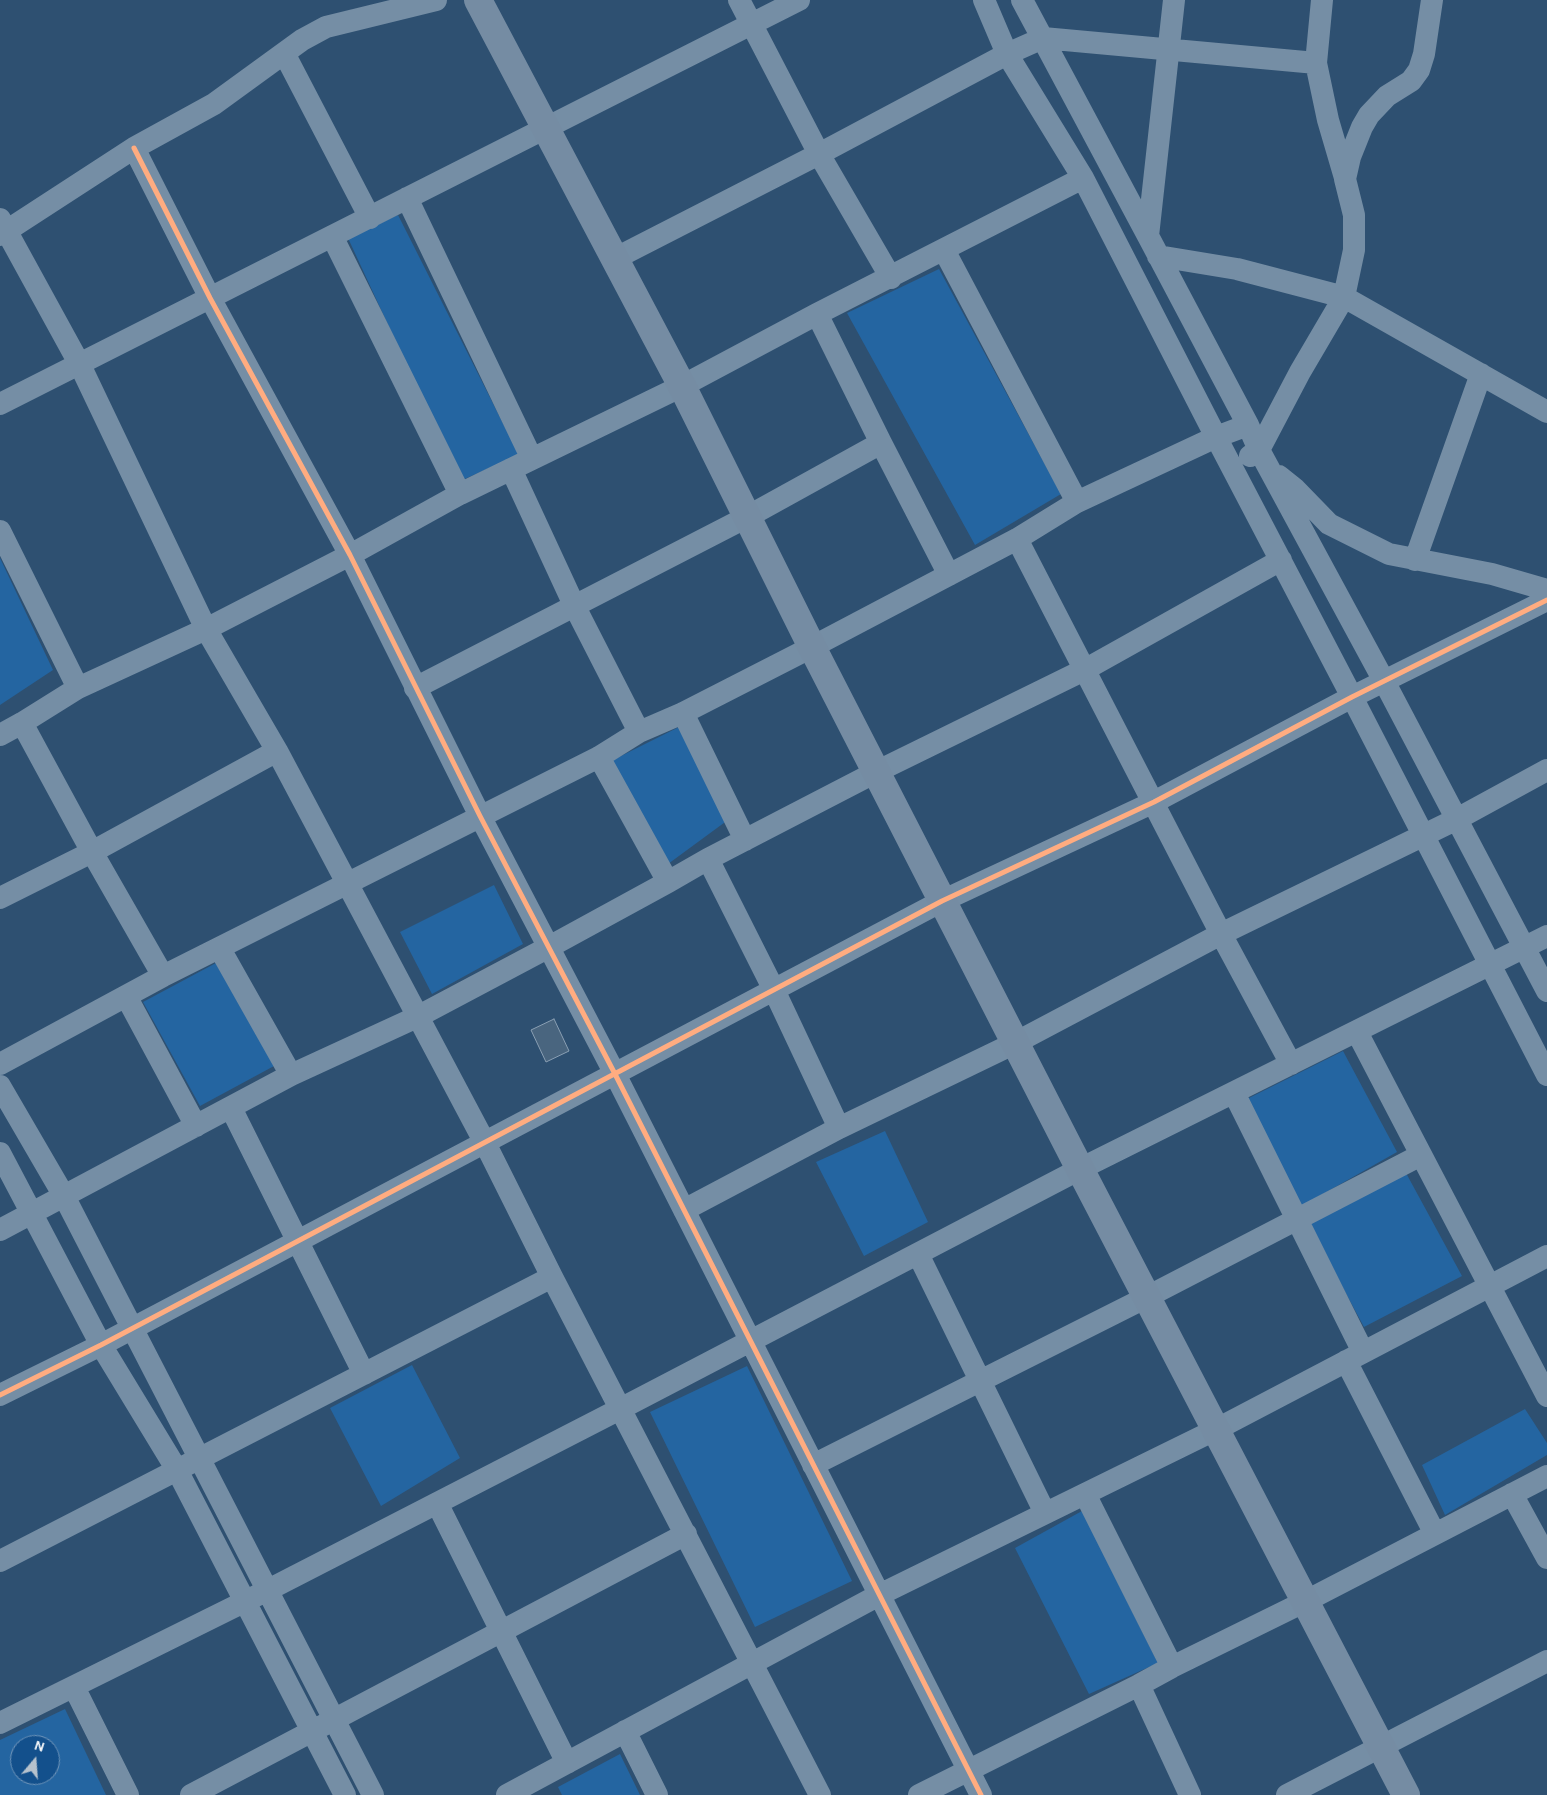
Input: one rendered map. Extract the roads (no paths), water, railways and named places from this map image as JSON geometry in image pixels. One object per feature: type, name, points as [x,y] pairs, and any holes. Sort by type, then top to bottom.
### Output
[{"type":"main road","points":[[478,0],[616,258],[942,901],[1406,1795]]},
{"type":"street","points":[[436,0],[326,28],[302,40],[214,104],[134,148],[2,229],[80,365],[206,629],[278,751],[346,883],[485,1143],[552,1277],[820,1795]]},
{"type":"street","points":[[739,0],[819,154],[891,278]]},
{"type":"street","points":[[0,404],[799,0]]},
{"type":"street","points":[[984,0],[1007,54],[1083,178],[1547,1075]]},
{"type":"street","points":[[1148,236],[1174,0]]},
{"type":"street","points":[[1264,459],[1300,372],[1344,297],[1354,250],[1354,216],[1328,120],[1316,63],[1322,0]]},
{"type":"street","points":[[1345,179],[1350,157],[1369,115],[1387,96],[1411,81],[1419,70],[1424,54],[1432,0]]},
{"type":"street","points":[[1025,2],[1248,424],[1264,459],[1547,990]]},
{"type":"street","points":[[616,258],[819,154],[1007,54],[1043,38],[1316,63]]},
{"type":"street","points":[[284,53],[370,218]]},
{"type":"street","points":[[134,148],[210,298],[350,555],[480,816],[615,1074],[981,1795]]},
{"type":"street","points":[[0,734],[22,723],[78,688],[206,629],[350,555],[460,494],[682,386],[817,314],[891,278],[1083,178]]},
{"type":"street","points":[[407,198],[532,459]]},
{"type":"street","points":[[332,236],[460,494]]},
{"type":"street","points":[[944,250],[1076,502]]},
{"type":"street","points":[[1158,256],[1237,269],[1344,297],[1547,412]]},
{"type":"street","points":[[817,314],[881,444],[950,575]]},
{"type":"street","points":[[1415,560],[1481,374]]},
{"type":"street","points":[[0,1064],[163,976],[599,757],[640,732],[683,714],[950,575],[1017,539],[1076,502],[1248,424]]},
{"type":"street","points":[[415,688],[747,516],[881,444]]},
{"type":"street","points":[[1231,466],[1264,459]]},
{"type":"street","points":[[1264,459],[1329,524],[1389,554],[1492,574],[1547,590]]},
{"type":"street","points":[[511,469],[574,605],[640,732]]},
{"type":"street","points":[[0,531],[78,688]]},
{"type":"street","points":[[1017,539],[1086,669],[1221,934],[1291,1064]]},
{"type":"street","points":[[0,1230],[292,1075],[417,1017],[708,859],[876,772],[1086,669],[1281,560]]},
{"type":"street","points":[[0,1396],[101,1346],[942,901],[1154,802],[1352,697],[1547,600]]},
{"type":"street","points":[[683,714],[745,840]]},
{"type":"street","points":[[22,723],[92,852],[163,976]]},
{"type":"street","points":[[0,898],[92,852],[278,751]]},
{"type":"street","points":[[599,757],[668,882]]},
{"type":"street","points":[[684,1210],[839,1128],[1015,1043],[1221,934],[1424,836],[1547,770]]},
{"type":"street","points":[[708,859],[774,990],[839,1128]]},
{"type":"street","points":[[0,1723],[268,1590],[1080,1169],[1547,936]]},
{"type":"street","points":[[220,948],[292,1075]]},
{"type":"street","points":[[126,996],[196,1126]]},
{"type":"street","points":[[1356,1032],[1547,1396]]},
{"type":"street","points":[[0,1086],[64,1196],[373,1795]]},
{"type":"street","points":[[1234,1093],[1297,1220],[1355,1357],[1436,1534]]},
{"type":"street","points":[[231,1108],[364,1374]]},
{"type":"street","points":[[0,1153],[101,1346],[177,1470],[345,1795]]},
{"type":"street","points":[[813,1466],[1147,1297],[1421,1155]]},
{"type":"street","points":[[918,1254],[1045,1513]]},
{"type":"street","points":[[506,1795],[539,1787],[567,1763],[879,1595],[1217,1429],[1547,1256]]},
{"type":"street","points":[[0,1561],[552,1277]]},
{"type":"street","points":[[920,1795],[1306,1601],[1547,1476]]},
{"type":"street","points":[[1085,1494],[1172,1667]]},
{"type":"street","points":[[1512,1494],[1547,1558]]},
{"type":"street","points":[[437,1503],[567,1763]]},
{"type":"street","points":[[191,1795],[686,1534]]},
{"type":"street","points":[[1287,1795],[1547,1661]]},
{"type":"street","points":[[1139,1685],[1190,1795]]},
{"type":"street","points":[[74,1687],[128,1795]]},
{"type":"street","points":[[625,1731],[657,1795]]}]
